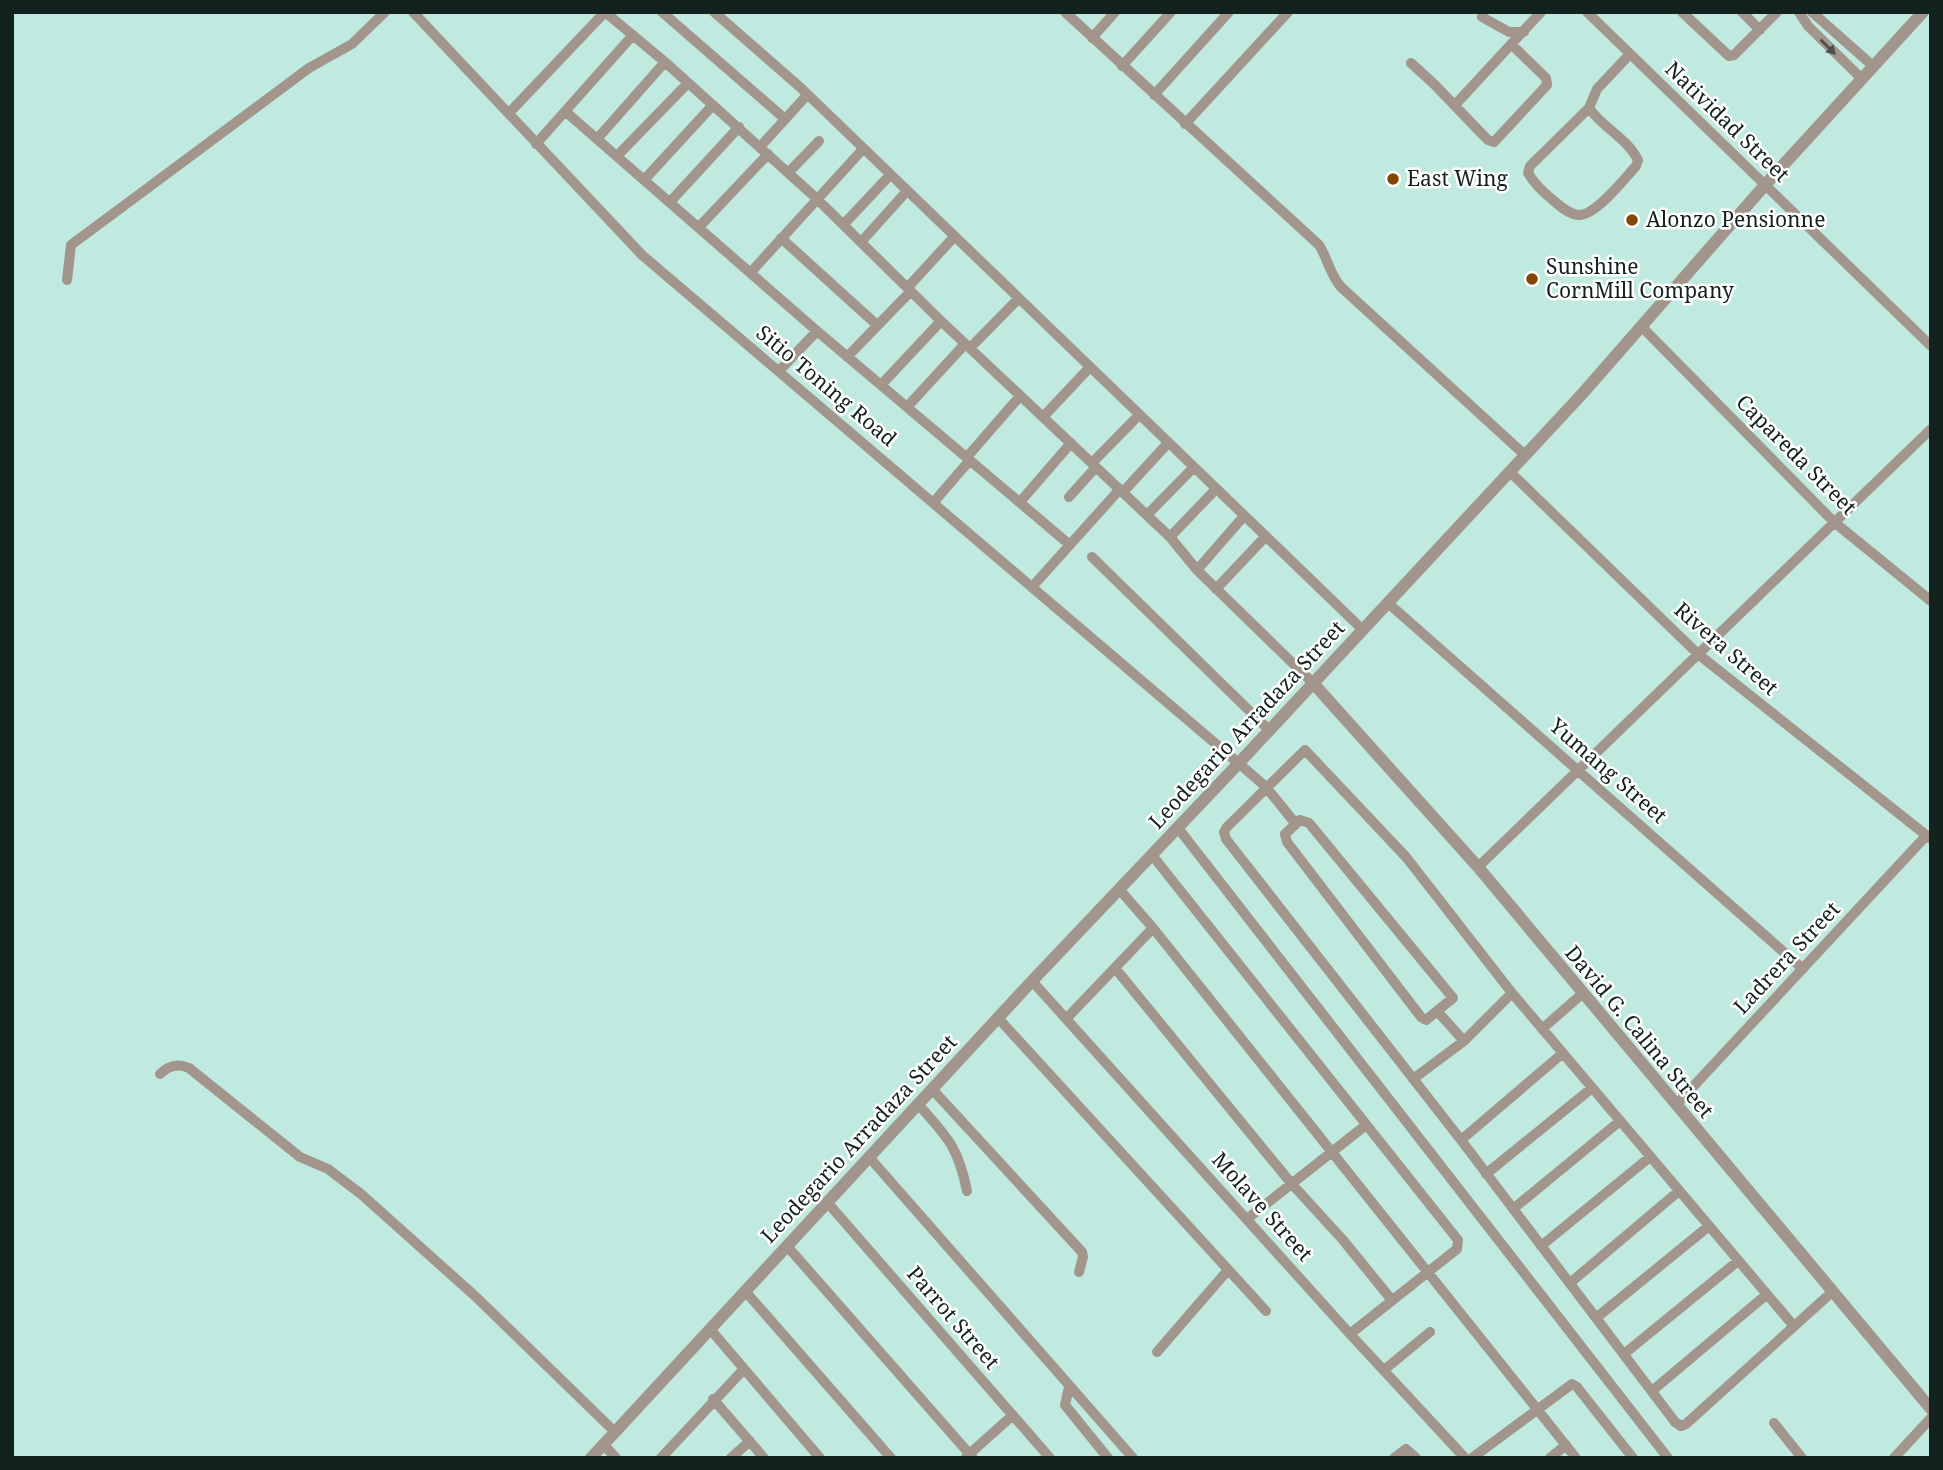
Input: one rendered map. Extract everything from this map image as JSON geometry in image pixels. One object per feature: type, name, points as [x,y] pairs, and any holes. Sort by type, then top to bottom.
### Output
[{"type":"street","points":[[67,280],[71,245],[309,68],[352,44],[385,12]]},
{"type":"street","name":"Sitio Toning Road","points":[[413,12],[642,254],[1266,787],[1295,823]]},
{"type":"street","points":[[509,113],[605,12],[739,127],[862,241],[941,321],[1170,537],[1196,570],[1313,683]]},
{"type":"street","points":[[662,12],[785,119]]},
{"type":"street","points":[[714,12],[807,95],[1363,629]]},
{"type":"street","points":[[1065,12],[1319,245],[1334,279],[1341,287],[1525,455]]},
{"type":"street","points":[[1092,38],[1115,12]]},
{"type":"street","points":[[1122,66],[1171,12]]},
{"type":"street","points":[[1154,95],[1229,12]]},
{"type":"street","points":[[1185,124],[1288,12]]},
{"type":"street","points":[[1455,105],[1541,12]]},
{"type":"street","name":"Natividad Street","points":[[1587,12],[1931,346]]},
{"type":"street","points":[[1682,12],[1729,56],[1734,55],[1777,12]]},
{"type":"street","points":[[1742,12],[1759,30]]},
{"type":"street","points":[[1799,12],[1808,26],[1861,78]]},
{"type":"street","points":[[1812,12],[1873,65]]},
{"type":"street","name":"Leodegario Arradaza Street","points":[[591,1458],[1032,981],[1525,455],[1923,12]]},
{"type":"street","points":[[1482,17],[1509,32],[1524,32]]},
{"type":"street","points":[[536,144],[633,35]]},
{"type":"street","points":[[1411,63],[1488,140],[1494,142],[1499,140],[1547,85],[1546,78],[1511,44]]},
{"type":"street","points":[[1589,108],[1597,119],[1633,151],[1637,160],[1636,166],[1611,195],[1590,213],[1580,216],[1568,212],[1535,184],[1528,173],[1530,166],[1589,108],[1597,89],[1630,54]]},
{"type":"street","points":[[597,139],[665,62]]},
{"type":"street","points":[[617,156],[688,83]]},
{"type":"street","points":[[699,227],[764,151],[785,119],[807,95]]},
{"type":"street","points":[[644,180],[713,105]]},
{"type":"street","points":[[566,112],[847,357],[1070,545]]},
{"type":"street","points":[[670,202],[739,127]]},
{"type":"street","points":[[788,173],[819,141]]},
{"type":"street","points":[[751,272],[863,149]]},
{"type":"street","points":[[844,224],[890,175]]},
{"type":"street","points":[[862,241],[907,191]]},
{"type":"street","points":[[781,237],[877,325]]},
{"type":"street","points":[[847,357],[954,237]]},
{"type":"street","points":[[906,407],[1018,299]]},
{"type":"street","points":[[881,386],[941,321]]},
{"type":"street","name":"Capareda Street","points":[[1642,327],[1834,522],[1931,601]]},
{"type":"street","points":[[779,371],[817,331]]},
{"type":"street","points":[[1043,417],[1090,367]]},
{"type":"street","points":[[933,503],[1020,396]]},
{"type":"street","points":[[1069,497],[1139,415]]},
{"type":"street","points":[[1478,867],[1931,429]]},
{"type":"street","points":[[1020,502],[1071,443]]},
{"type":"street","points":[[1032,587],[1168,443]]},
{"type":"street","points":[[1147,515],[1194,467]]},
{"type":"street","name":"Rivera Street","points":[[1510,471],[1698,654],[1928,838]]},
{"type":"street","points":[[1170,537],[1216,489]]},
{"type":"street","points":[[1196,570],[1244,516]]},
{"type":"street","points":[[1216,589],[1266,536]]},
{"type":"street","points":[[1092,557],[1269,730]]},
{"type":"street","name":"Yumang Street","points":[[1388,603],[1803,969]]},
{"type":"street","name":"David G. Calina Street","points":[[1313,683],[1478,867],[1931,1409]]},
{"type":"street","points":[[1793,1325],[1511,993],[1406,858],[1305,750],[1227,827],[1224,832],[1226,839],[1461,1140],[1675,1422],[1681,1426],[1686,1424],[1832,1292]]},
{"type":"street","points":[[1304,820],[1309,823],[1453,998],[1426,1020],[1423,1020],[1284,837],[1295,823],[1304,820]]},
{"type":"street","points":[[1178,828],[1668,1458]]},
{"type":"street","name":"Ladrera Street","points":[[1676,1105],[1928,838]]},
{"type":"street","points":[[1152,855],[1458,1240],[1457,1249],[1350,1334]]},
{"type":"street","points":[[1119,889],[1576,1458]]},
{"type":"street","points":[[1066,1019],[1153,928]]},
{"type":"street","points":[[1115,968],[1291,1183],[1343,1240],[1391,1299]]},
{"type":"street","name":"Molave Street","points":[[1032,981],[1465,1458]]},
{"type":"street","points":[[1540,1026],[1580,992]]},
{"type":"street","points":[[1413,1079],[1464,1041],[1511,993]]},
{"type":"street","points":[[1437,1011],[1464,1041]]},
{"type":"street","points":[[998,1018],[1266,1311]]},
{"type":"street","points":[[1461,1140],[1563,1053]]},
{"type":"street","points":[[160,1074],[166,1068],[175,1066],[189,1068],[300,1157],[328,1169],[361,1194],[475,1296],[615,1432]]},
{"type":"street","points":[[1486,1174],[1591,1088]]},
{"type":"street","points":[[932,1089],[1082,1252],[1079,1272]]},
{"type":"street","points":[[918,1104],[953,1146],[963,1169],[967,1191]]},
{"type":"street","points":[[1513,1209],[1619,1121]]},
{"type":"street","points":[[1247,1219],[1366,1125]]},
{"type":"street","points":[[869,1157],[1133,1458]]},
{"type":"street","points":[[1541,1246],[1650,1157]]},
{"type":"street","points":[[1570,1283],[1679,1191]]},
{"type":"street","name":"Parrot Street","points":[[828,1202],[1049,1458]]},
{"type":"street","points":[[1596,1318],[1709,1226]]},
{"type":"street","points":[[787,1246],[969,1456],[1013,1415]]},
{"type":"street","points":[[1624,1354],[1738,1261]]},
{"type":"street","points":[[1157,1352],[1228,1270]]},
{"type":"street","points":[[745,1291],[891,1458]]},
{"type":"street","points":[[1652,1391],[1766,1295]]},
{"type":"street","points":[[710,1329],[820,1458]]},
{"type":"street","points":[[1384,1370],[1430,1332]]},
{"type":"street","points":[[661,1458],[713,1399],[743,1370]]},
{"type":"street","points":[[1472,1458],[1567,1386],[1574,1385],[1633,1458]]},
{"type":"street","points":[[1069,1387],[1065,1405],[1108,1458]]},
{"type":"street","points":[[713,1399],[764,1458]]},
{"type":"street","points":[[1894,1458],[1931,1418]]},
{"type":"street","points":[[1079,1423],[1099,1420]]},
{"type":"street","points":[[1774,1423],[1802,1458]]},
{"type":"street","points":[[731,1458],[750,1441]]},
{"type":"street","points":[[603,1444],[616,1458]]},
{"type":"street","points":[[1550,1458],[1566,1445]]},
{"type":"street","points":[[1394,1458],[1406,1449],[1416,1458]]},
{"type":"place","name":"East Wing","points":[[1393,179]]},
{"type":"place","name":"Alonzo Pensionne","points":[[1632,220]]},
{"type":"place","name":"Sunshine CornMill Company","points":[[1532,279]]}]
